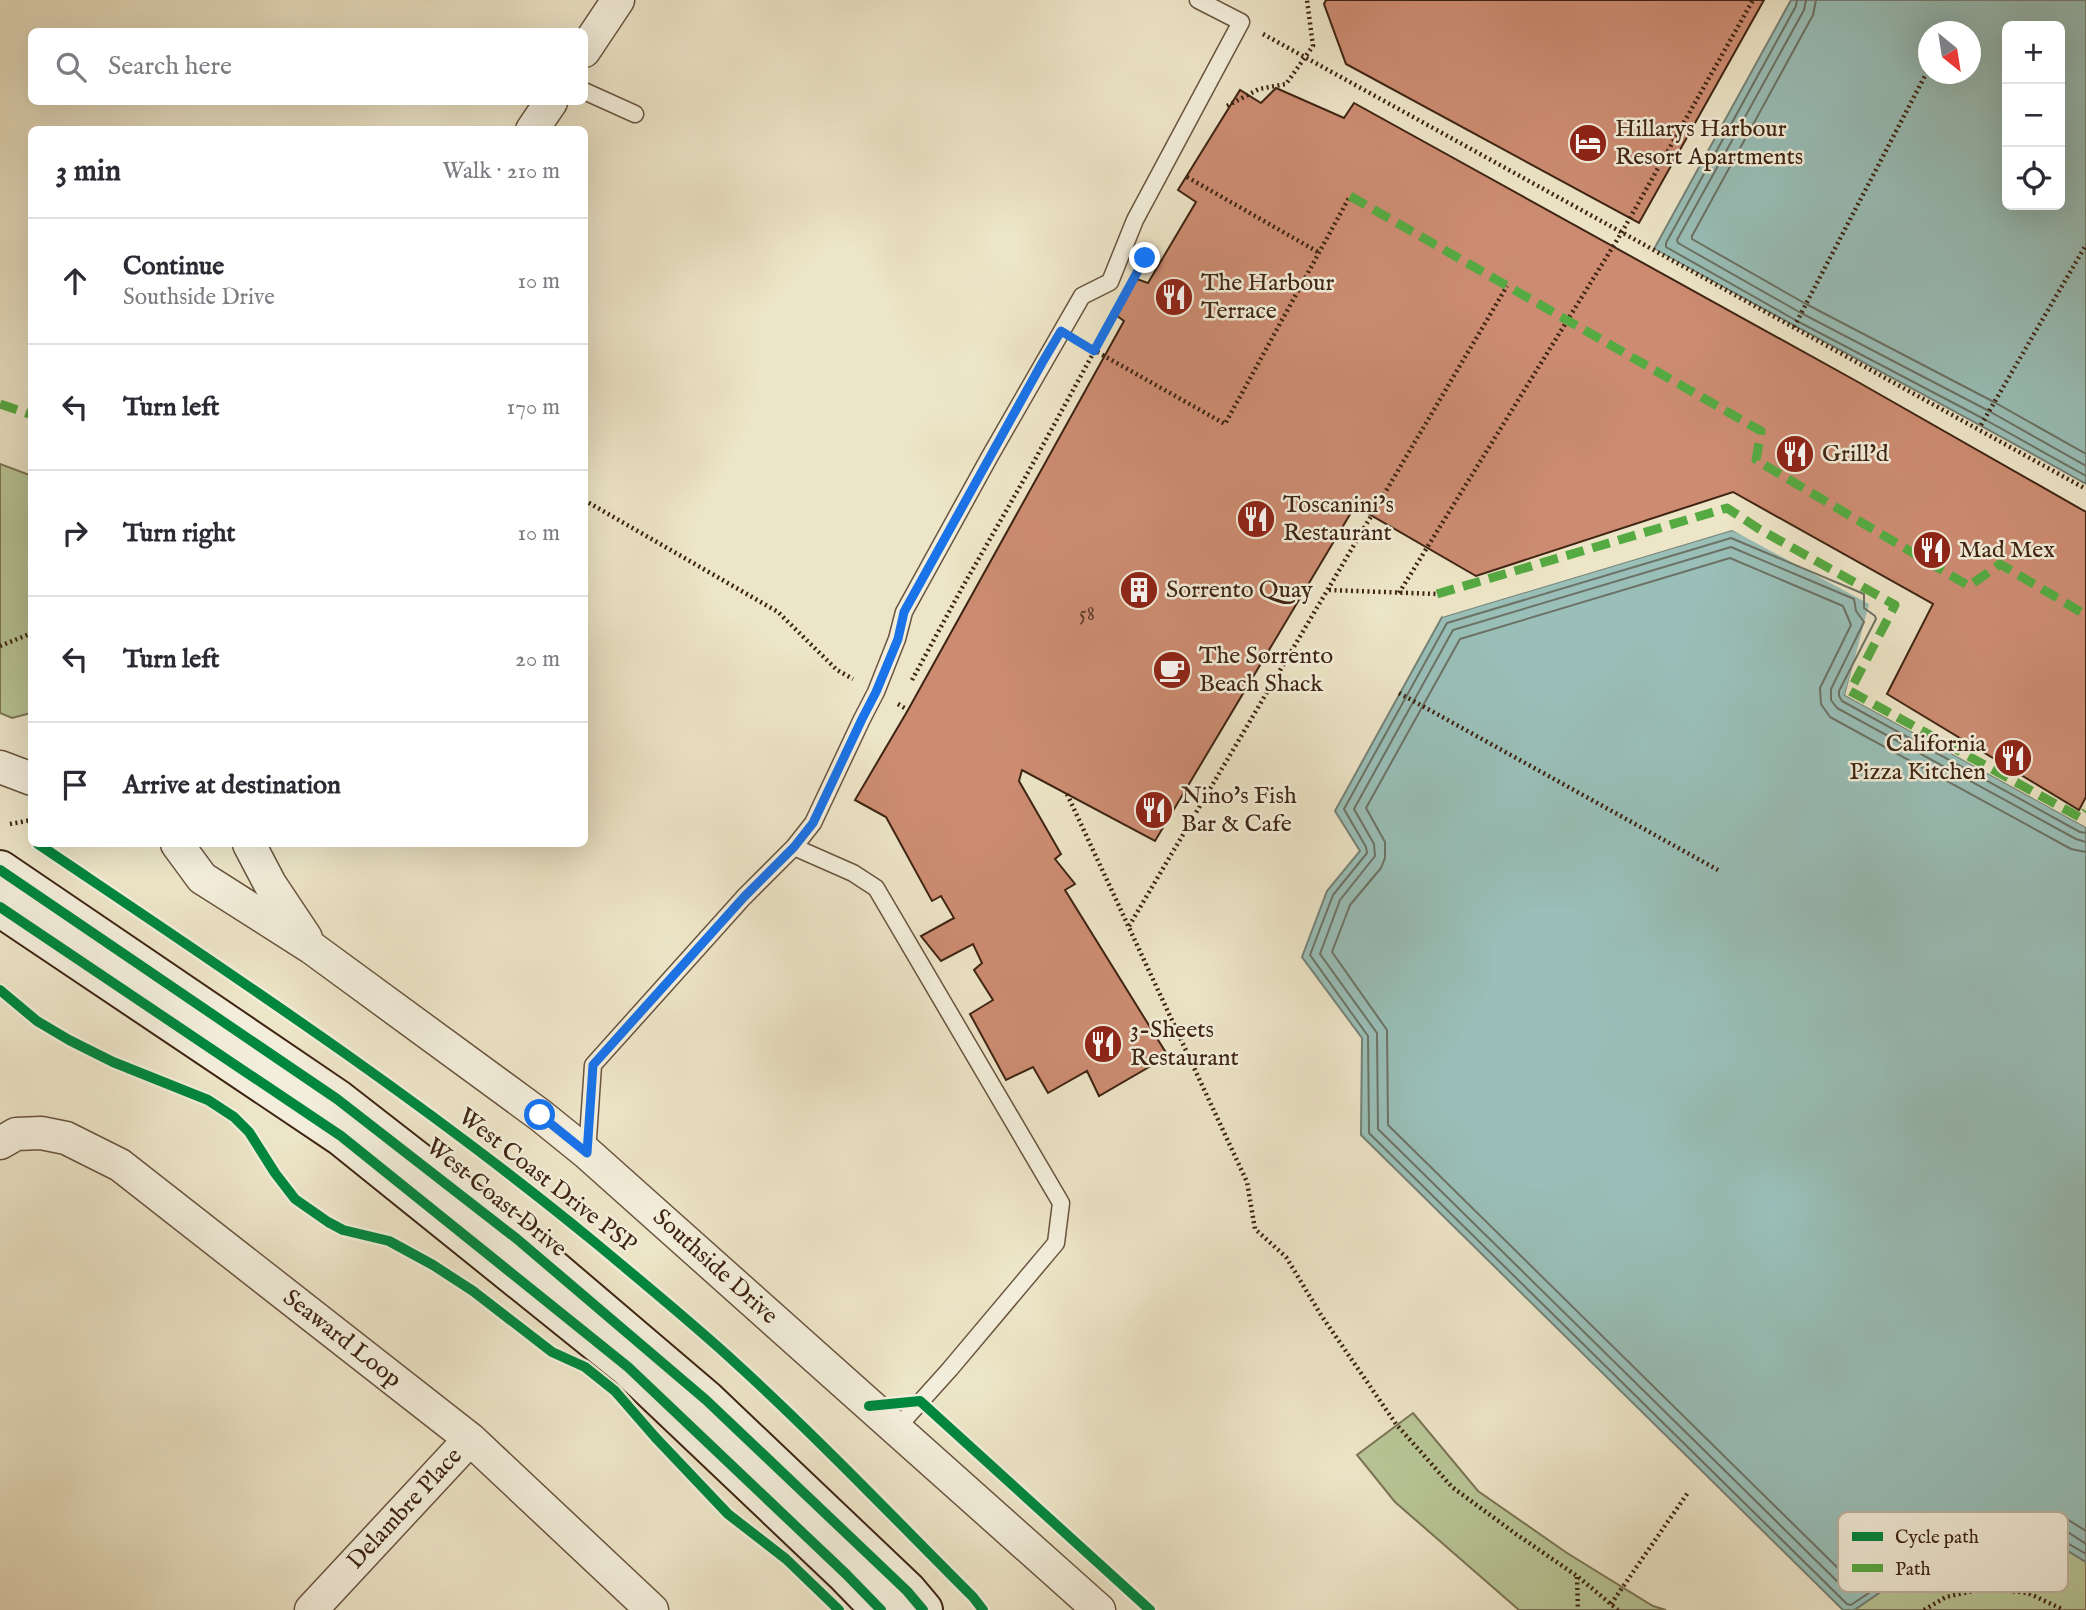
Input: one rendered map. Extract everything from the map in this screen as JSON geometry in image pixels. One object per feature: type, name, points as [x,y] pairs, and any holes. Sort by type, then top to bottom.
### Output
[{"type":"main road","name":"West Coast Drive","points":[[0,870],[337,1099],[517,1239],[706,1400],[907,1591],[923,1610]]},
{"type":"main road","name":"West Coast Drive","points":[[0,907],[341,1136],[628,1367],[881,1610]]},
{"type":"street","points":[[588,45],[618,0]]},
{"type":"street","points":[[535,126],[549,105]]},
{"type":"street","points":[[0,767],[28,778]]},
{"type":"street","name":"Southside Drive","points":[[179,847],[202,878],[312,947],[540,1115],[587,1153],[1099,1610]]},
{"type":"street","name":"Southside Drive","points":[[251,847],[270,884],[312,947]]},
{"type":"street","name":"Seaward Loop","points":[[0,1143],[16,1133],[41,1133],[66,1138],[120,1165],[470,1439],[652,1610]]},
{"type":"street","name":"Delambre Place","points":[[311,1610],[470,1439]]},
{"type":"lane","points":[[587,1153],[593,1065],[813,823],[876,692],[898,639],[904,612],[1082,296],[1110,282],[1135,220],[1241,22],[1198,0]]},
{"type":"lane","points":[[588,93],[635,114]]},
{"type":"lane","points":[[794,847],[853,873],[876,888],[1060,1203],[1056,1243],[950,1369],[895,1429]]},
{"type":"path","points":[[1221,118],[1227,106],[1259,89],[1286,84],[1312,46],[1307,0]]},
{"type":"path","points":[[1399,593],[1622,232],[1753,0]]},
{"type":"path","points":[[1241,22],[2086,489]]},
{"type":"path","points":[[1794,327],[1921,84]]},
{"type":"path","points":[[1165,165],[1318,253]]},
{"type":"path","points":[[1183,188],[1195,166]]},
{"type":"path","points":[[1061,331],[1225,424],[1350,196]]},
{"type":"path","points":[[1981,425],[2086,245]]},
{"type":"path","points":[[1129,927],[1507,286]]},
{"type":"path","points":[[910,684],[1120,304]]},
{"type":"path","points":[[588,502],[778,612],[837,670]]},
{"type":"path","points":[[1328,590],[1437,594]]},
{"type":"path","points":[[0,646],[28,635]]},
{"type":"path","points":[[1399,693],[1718,870]]},
{"type":"path","points":[[904,694],[898,704],[908,710]]},
{"type":"path","points":[[1067,794],[1247,1182],[1255,1229],[1286,1257],[1321,1315],[1396,1424],[1452,1487],[1577,1576],[1618,1610]]},
{"type":"path","points":[[5,821],[28,820]]},
{"type":"path","points":[[5,821],[20,832]]},
{"type":"path","points":[[1611,1604],[1689,1491]]},
{"type":"path","points":[[1577,1576],[1578,1610]]},
{"type":"path","points":[[1924,1610],[1946,1597],[1968,1592]]},
{"type":"path","points":[[2020,1592],[2028,1593],[2064,1610]]},
{"type":"green space","points":[[0,464],[28,474],[28,714],[12,718],[0,713]]},
{"type":"green space","points":[[1413,1413],[1478,1491],[1567,1553],[1653,1606],[1666,1610],[1519,1610],[1395,1502],[1357,1455]]},
{"type":"green space","points":[[2068,1551],[2086,1562],[2086,1610],[1854,1610],[1881,1592],[2068,1592]]},
{"type":"water","points":[[1791,0],[2086,0],[2086,484],[1654,249]]},
{"type":"water","points":[[1732,530],[1876,591],[1845,695],[2086,827],[2086,1562],[2068,1551],[2068,1512],[1838,1512],[1838,1592],[1881,1592],[1854,1610],[1843,1610],[1361,1135],[1362,1038],[1302,957],[1327,891],[1360,851],[1335,811],[1442,617]]},
{"type":"pier","points":[[1654,249],[1927,401],[1792,330],[1653,252]]},
{"type":"pier","points":[[1733,527],[1879,589],[1874,603],[1890,616],[1849,694],[2086,823],[2086,827],[1845,695],[1869,604],[1732,530],[1442,617],[1445,612]]},
{"type":"building","name":"Hillarys Harbour Resort Apartments","points":[[1326,0],[1764,0],[1639,223],[1346,64],[1324,4]]},
{"type":"building","name":"Sorrento Quay","points":[[1276,88],[1344,118],[1354,103],[1858,382],[2086,512],[2086,797],[2079,810],[1887,694],[1933,604],[1733,492],[1476,576],[1355,506],[1155,841],[1022,770],[1019,781],[1061,854],[1055,859],[1075,884],[1065,890],[1168,1056],[1099,1096],[1087,1071],[1048,1093],[1033,1067],[1006,1080],[970,1014],[993,1000],[974,970],[982,963],[973,944],[941,961],[921,936],[954,918],[941,896],[932,901],[886,817],[855,800],[908,710],[1124,321],[1113,313],[1134,278],[1148,283],[1196,202],[1178,190],[1240,90],[1261,103]]},
{"type":"marked path","points":[[1350,196],[1761,431],[1756,460],[1969,586],[2000,564],[2086,615]]},
{"type":"marked path","points":[[0,404],[28,414]]},
{"type":"marked path","points":[[1437,594],[1727,508],[1759,529],[1895,605],[1850,691],[2081,818],[2086,811]]},
{"type":"cycle path","name":"West Coast Drive PSP","points":[[42,847],[393,1088],[531,1191],[598,1245],[759,1384],[882,1505],[983,1610]]},
{"type":"cycle path","points":[[0,870],[337,1099],[517,1239],[706,1400],[907,1591],[923,1610]]},
{"type":"cycle path","points":[[0,907],[341,1136],[628,1367],[881,1610]]},
{"type":"cycle path","points":[[0,990],[37,1021],[69,1040],[113,1062],[208,1100],[234,1117],[249,1132],[295,1199],[343,1230],[389,1241],[433,1265],[473,1291],[552,1352],[585,1367],[615,1391],[728,1514],[786,1559],[839,1610]]},
{"type":"cycle path","points":[[869,1406],[920,1401],[1150,1610]]},
{"type":"place","name":"Hillarys Harbour Resort Apartments","points":[[1588,143]]},
{"type":"place","name":"The Harbour Terrace","points":[[1174,297]]},
{"type":"place","name":"Grill'd","points":[[1795,454]]},
{"type":"place","name":"Toscanini’s Restaurant","points":[[1256,519]]},
{"type":"place","name":"Mad Mex","points":[[1932,550]]},
{"type":"place","name":"Sorrento Quay","points":[[1139,590]]},
{"type":"place","name":"The Sorrento Beach Shack","points":[[1172,670]]},
{"type":"place","name":"California Pizza Kitchen","points":[[2013,758]]},
{"type":"place","name":"Nino's Fish Bar & Cafe","points":[[1154,810]]},
{"type":"place","name":"3-Sheets Restaurant","points":[[1103,1044]]},
{"type":"route","points":[[540,1115],[587,1153],[593,1065],[813,823],[876,692],[898,639],[904,612],[1042,363],[1061,331],[1094,351],[1145,258]]}]
